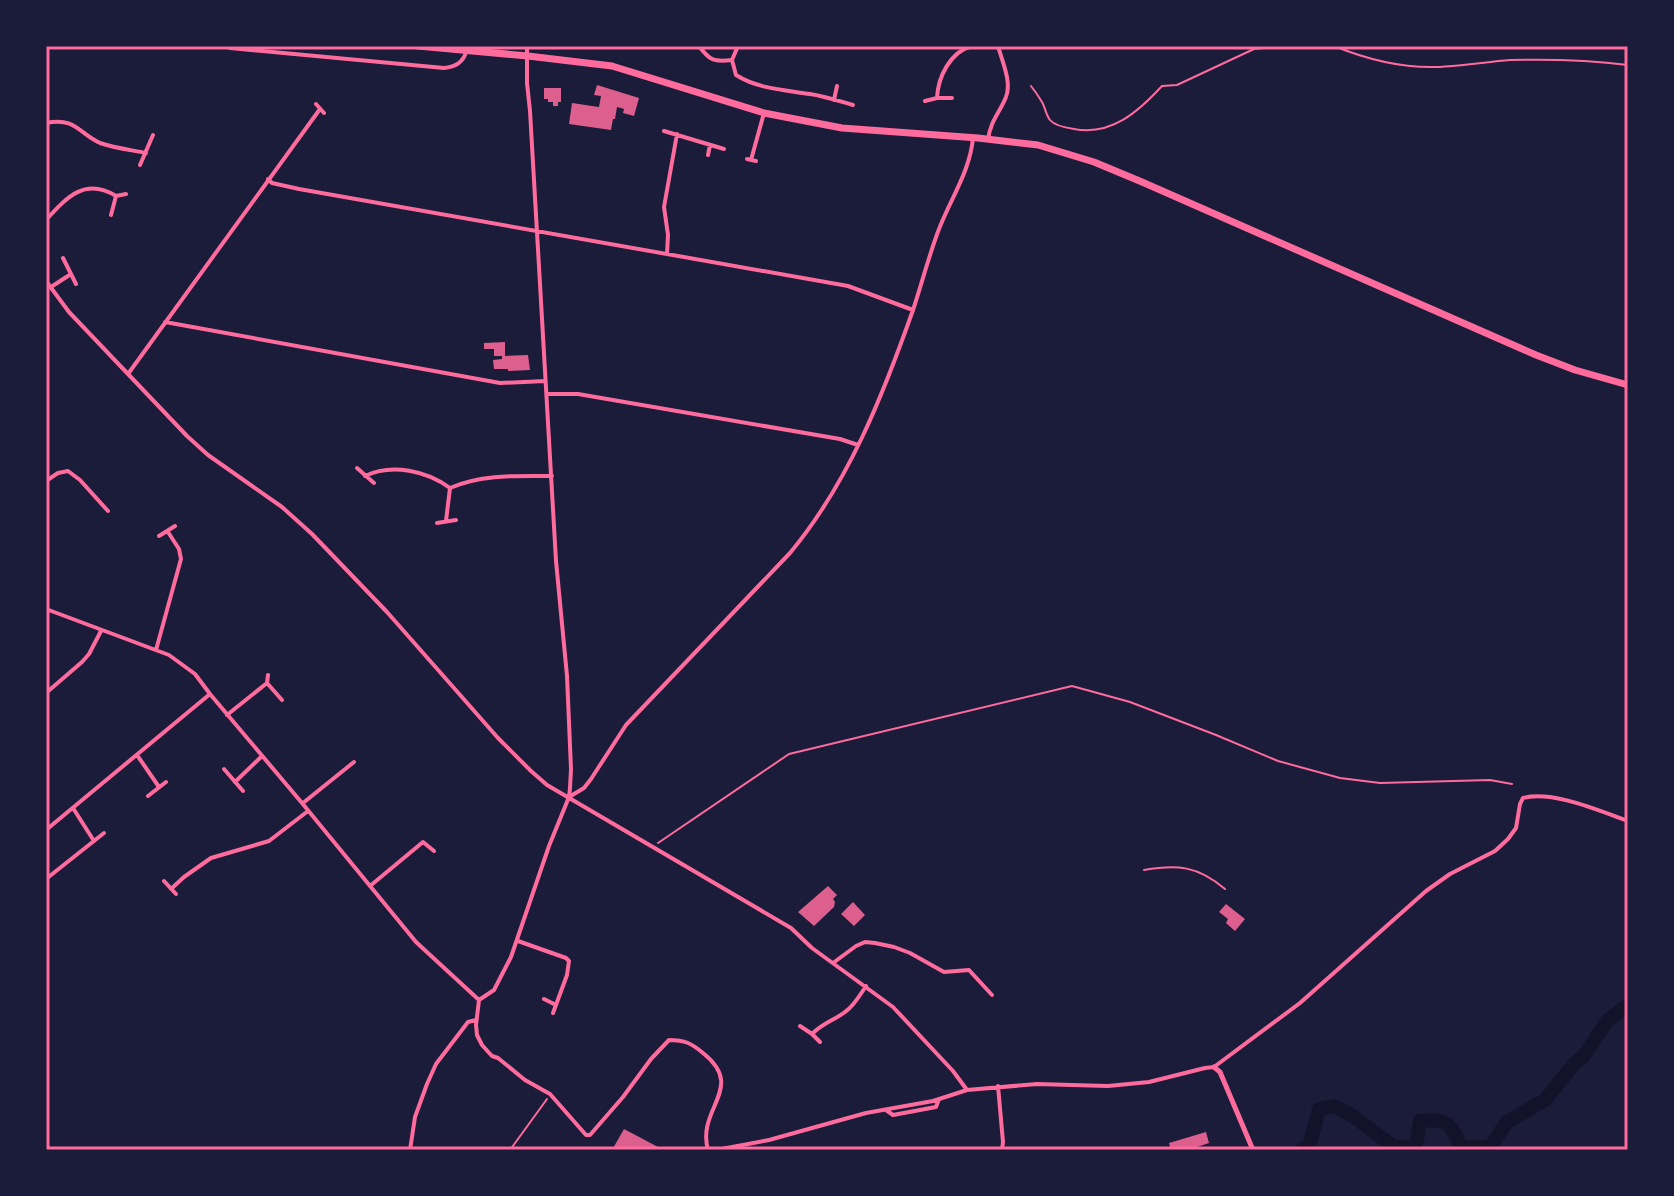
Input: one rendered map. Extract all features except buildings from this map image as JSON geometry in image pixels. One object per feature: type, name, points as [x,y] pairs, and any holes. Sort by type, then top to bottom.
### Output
[{"type":"main road","points":[[418,46],[612,66],[764,113],[851,129],[1038,145],[1094,162],[1536,355],[1628,385]]},
{"type":"street","points":[[527,46],[571,769],[569,797],[549,846],[518,941],[494,990],[479,1000],[477,1035],[488,1052],[525,1080],[550,1094],[586,1135],[590,1135],[669,1040],[682,1040],[694,1045],[720,1072],[721,1090],[706,1127],[708,1150]]},
{"type":"street","points":[[699,46],[713,60],[732,60]]},
{"type":"street","points":[[738,46],[732,60],[736,75],[743,79],[786,92],[811,94],[853,105]]},
{"type":"street","points":[[937,98],[940,77],[960,51],[972,46]]},
{"type":"street","points":[[988,139],[992,121],[1008,90],[998,46]]},
{"type":"street","points":[[230,48],[444,68],[462,62],[466,51]]},
{"type":"street","points":[[834,100],[837,86]]},
{"type":"street","points":[[925,101],[952,98]]},
{"type":"street","points":[[128,374],[320,109]]},
{"type":"street","points":[[751,160],[764,113]]},
{"type":"street","points":[[46,123],[65,122],[101,143],[146,153]]},
{"type":"street","points":[[664,131],[724,149]]},
{"type":"street","points":[[667,254],[664,207],[677,134]]},
{"type":"street","points":[[140,165],[153,135]]},
{"type":"street","points":[[569,797],[584,788],[626,725],[753,593],[811,527],[827,504],[886,383],[939,229],[969,161],[973,138]]},
{"type":"street","points":[[708,155],[710,145]]},
{"type":"street","points":[[268,179],[272,183],[299,189],[848,286],[913,310]]},
{"type":"street","points":[[46,220],[60,205],[85,188],[106,190],[116,196],[126,194]]},
{"type":"street","points":[[111,215],[116,196]]},
{"type":"street","points":[[63,258],[76,284]]},
{"type":"street","points":[[51,287],[71,274]]},
{"type":"street","points":[[46,281],[69,312],[208,455],[268,496],[312,534],[387,612],[517,757],[547,785],[791,928],[812,948],[893,1007],[967,1090]]},
{"type":"street","points":[[165,322],[500,383],[546,381]]},
{"type":"street","points":[[547,394],[578,394],[840,439],[858,445]]},
{"type":"street","points":[[357,468],[374,483]]},
{"type":"street","points":[[365,476],[385,469],[407,471],[426,474],[450,488]]},
{"type":"street","points":[[46,481],[68,471],[108,511]]},
{"type":"street","points":[[450,488],[465,481],[488,478],[552,476]]},
{"type":"street","points":[[446,521],[450,488]]},
{"type":"street","points":[[90,502],[95,496]]},
{"type":"street","points":[[437,523],[456,520]]},
{"type":"street","points":[[159,536],[175,526]]},
{"type":"street","points":[[156,650],[181,559],[179,549],[168,532]]},
{"type":"street","points":[[46,609],[169,655],[195,674],[416,942],[479,1000]]},
{"type":"street","points":[[46,693],[82,662],[101,631]]},
{"type":"street","points":[[227,715],[267,683],[268,675]]},
{"type":"street","points":[[267,683],[282,700]]},
{"type":"street","points":[[46,830],[210,694]]},
{"type":"street","points":[[137,755],[159,787]]},
{"type":"street","points":[[235,782],[262,756]]},
{"type":"street","points":[[302,803],[354,762]]},
{"type":"street","points":[[224,769],[243,791]]},
{"type":"street","points":[[148,796],[166,782]]},
{"type":"street","points":[[716,1150],[769,1140],[822,1124],[967,1090],[1037,1084],[1108,1086],[1149,1082],[1214,1067],[1300,1003],[1426,891],[1450,874],[1495,851],[1516,828],[1523,798],[1546,797],[1578,804],[1628,821]]},
{"type":"street","points":[[73,808],[94,841]]},
{"type":"street","points":[[171,889],[211,858],[269,841],[308,811]]},
{"type":"street","points":[[46,879],[104,833]]},
{"type":"street","points":[[370,886],[423,842],[434,851]]},
{"type":"street","points":[[164,881],[176,894]]},
{"type":"street","points":[[518,941],[569,961],[553,1013]]},
{"type":"street","points":[[833,963],[856,946],[865,942],[875,943],[910,953],[944,972],[969,970],[992,995]]},
{"type":"street","points":[[812,1034],[822,1024],[852,1006],[866,986]]},
{"type":"street","points":[[544,999],[556,1005]]},
{"type":"street","points":[[410,1150],[415,1117],[436,1064],[468,1022],[476,1020]]},
{"type":"street","points":[[800,1026],[820,1042]]},
{"type":"street","points":[[1214,1067],[1220,1072],[1253,1150]]},
{"type":"street","points":[[998,1086],[1002,1150]]},
{"type":"path","points":[[1031,86],[1050,119],[1085,131],[1106,128],[1118,124],[1162,86],[1177,85],[1254,49],[1284,46]]},
{"type":"path","points":[[1334,46],[1366,58],[1413,66],[1565,59],[1628,65]]},
{"type":"path","points":[[652,848],[789,754],[1072,686],[1130,702],[1278,761],[1340,778],[1380,783],[1490,780],[1512,784]]},
{"type":"path","points":[[1144,870],[1163,866],[1184,867],[1213,879],[1225,889]]},
{"type":"path","points":[[510,1150],[550,1094]]},
{"type":"waterway","points":[[1302,1150],[1309,1147],[1319,1109],[1334,1106],[1353,1116],[1394,1147],[1413,1147],[1420,1121],[1429,1120],[1447,1124],[1461,1148],[1490,1147],[1507,1122],[1545,1100],[1584,1056],[1607,1021],[1628,1005]]}]
